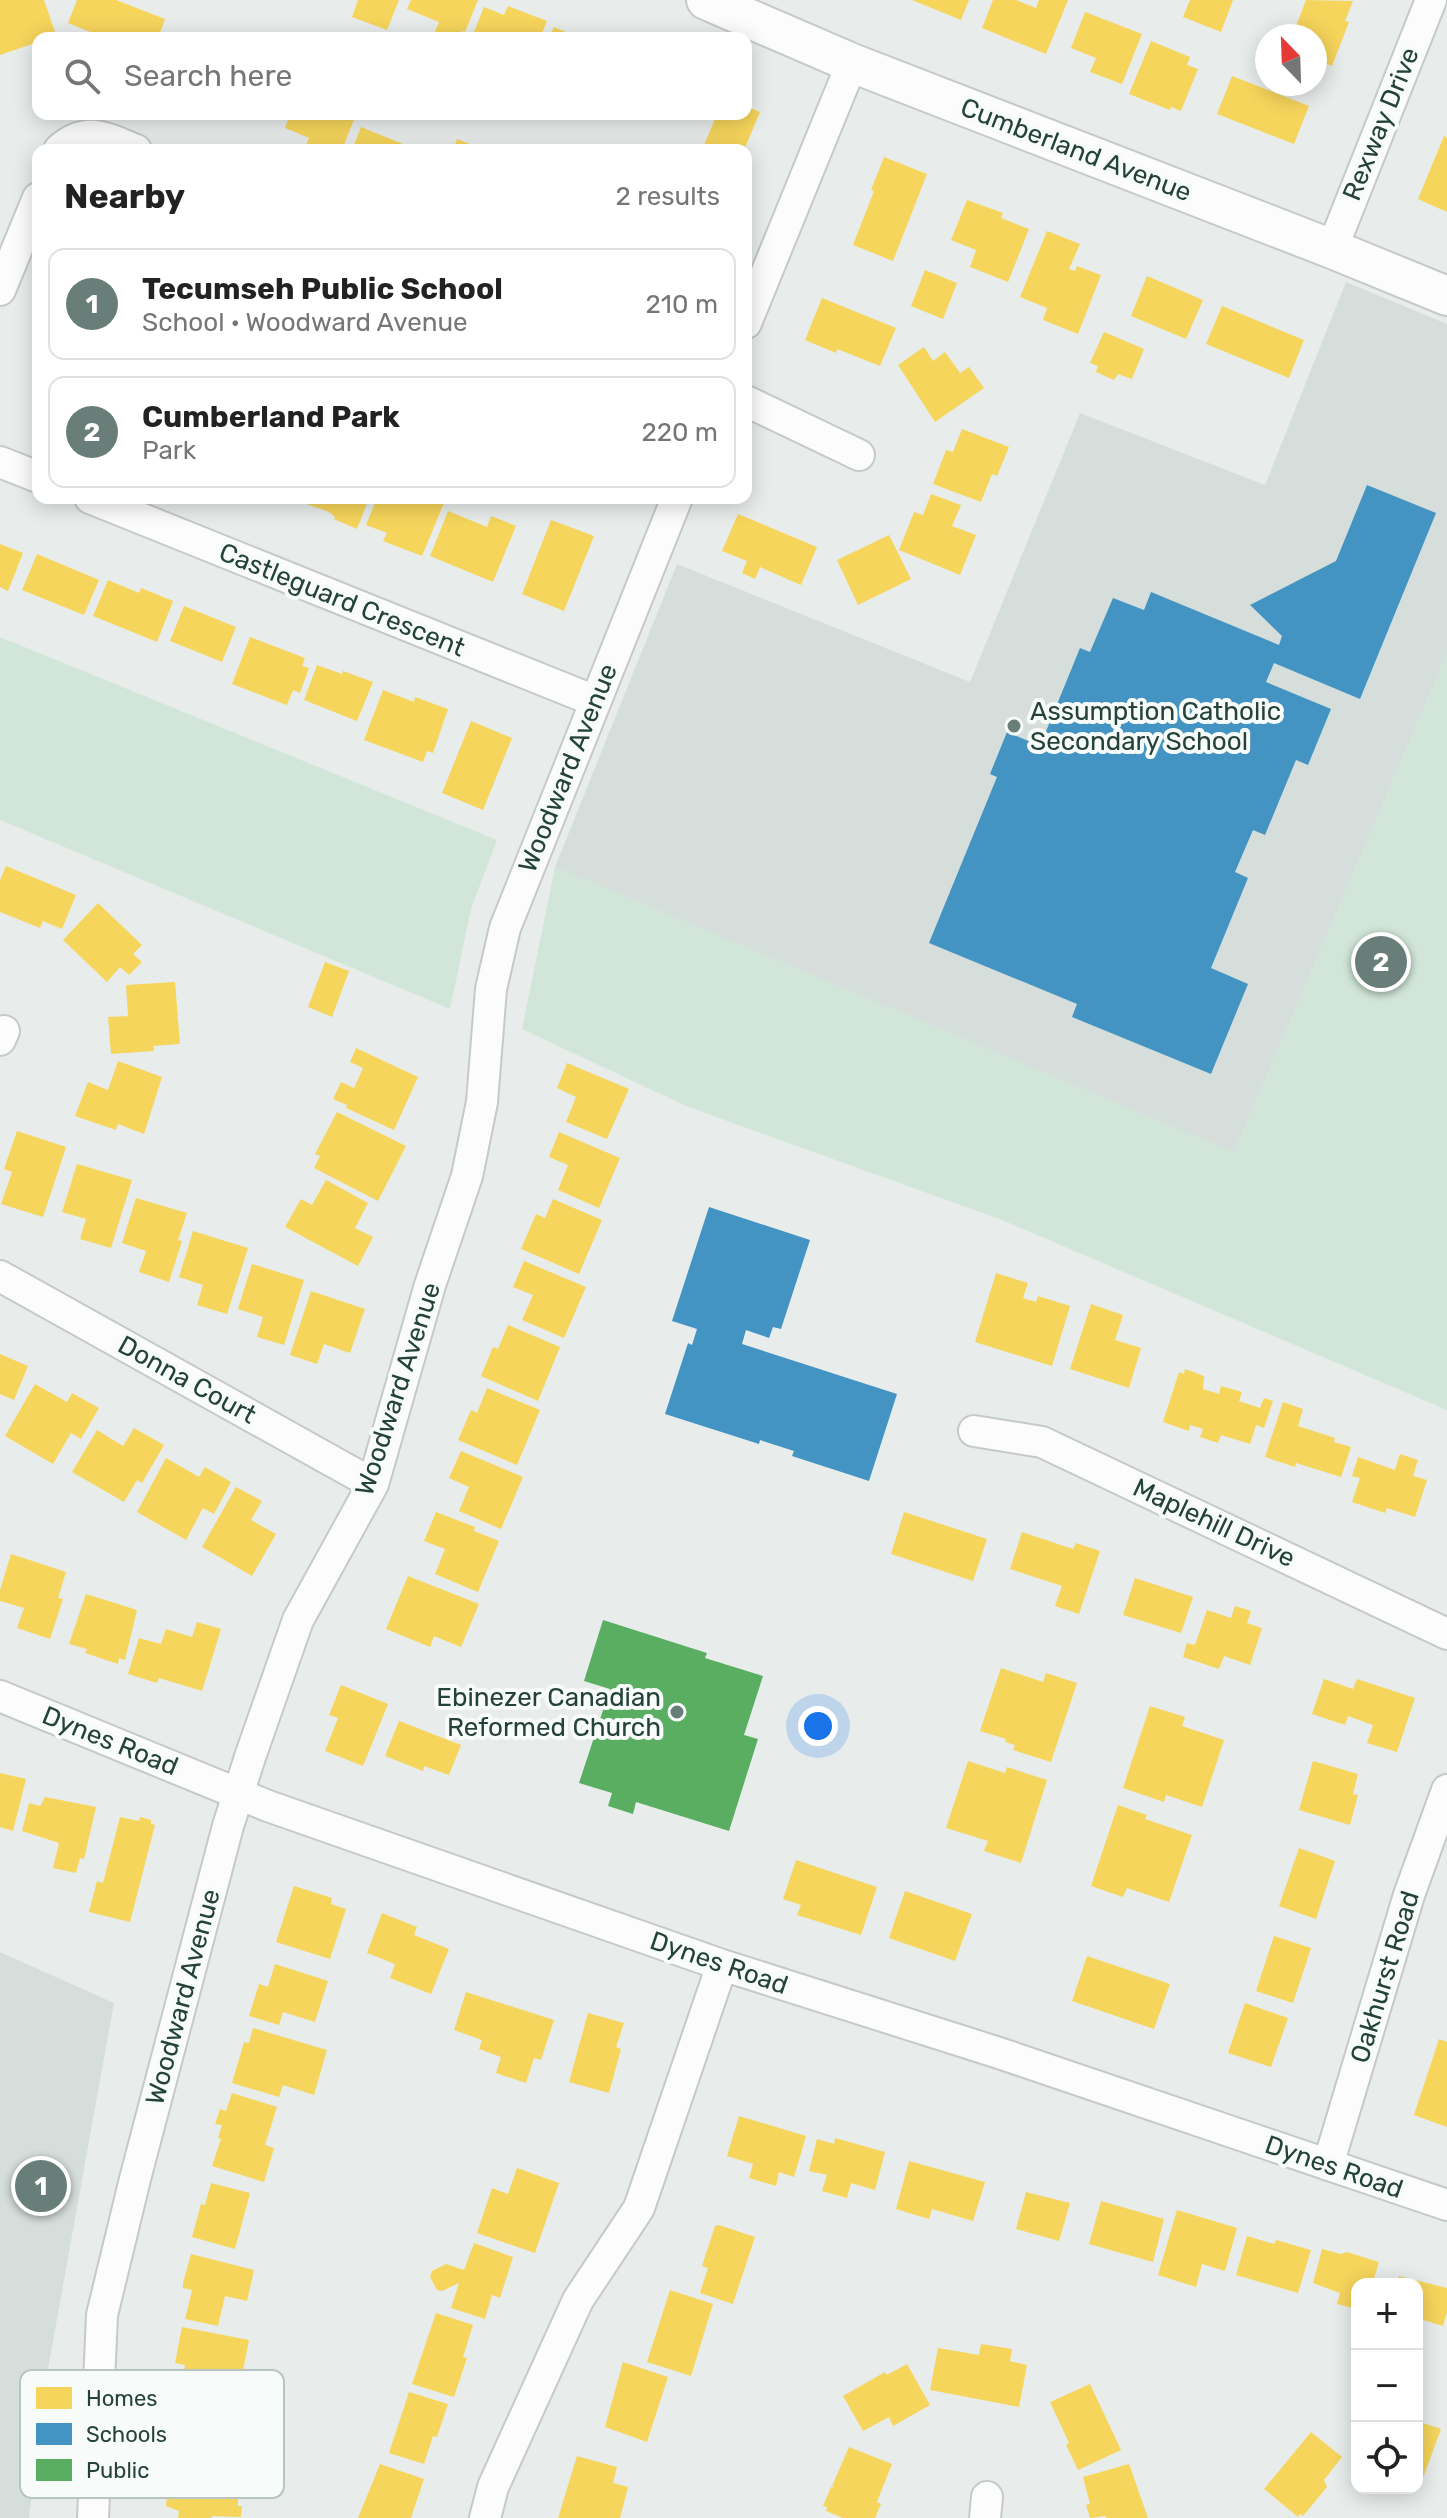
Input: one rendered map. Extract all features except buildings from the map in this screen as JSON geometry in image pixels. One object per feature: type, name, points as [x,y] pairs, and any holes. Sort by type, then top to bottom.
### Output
[{"type":"street","name":"Cumberland Avenue","points":[[706,0],[852,63],[1447,296]]},
{"type":"street","name":"Rexway Drive","points":[[1332,249],[1431,0]]},
{"type":"street","points":[[752,308],[852,63]]},
{"type":"street","points":[[66,144],[93,134],[120,144]]},
{"type":"street","points":[[0,290],[32,213]]},
{"type":"street","points":[[752,404],[859,455]]},
{"type":"street","points":[[0,462],[32,475]]},
{"type":"street","name":"Castleguard Crescent","points":[[105,504],[595,701]]},
{"type":"street","name":"Woodward Avenue","points":[[100,2370],[102,2315],[228,1826],[298,1620],[373,1484],[430,1285],[467,1176],[482,1102],[491,989],[505,928],[675,504]]},
{"type":"street","name":"Donna Court","points":[[0,1276],[373,1484]]},
{"type":"street","name":"Maplehill Drive","points":[[974,1431],[1042,1442],[1447,1634]]},
{"type":"street","name":"Dynes Road","points":[[0,1696],[239,1795],[722,1965],[999,2053],[1447,2205]]},
{"type":"street","name":"Oakhurst Road","points":[[1328,2165],[1409,1895],[1447,1790]]},
{"type":"street","points":[[485,2518],[493,2487],[578,2300],[639,2208],[722,1965]]},
{"type":"street","name":"Woodward Avenue","points":[[93,2518],[94,2498]]},
{"type":"shaded area","name":"Assumption Catholic Secondary School","points":[[1346,282],[1447,324],[1447,654],[1234,1153],[555,867],[677,564],[970,682],[1080,413],[1265,485]]},
{"type":"shaded area","points":[[0,1952],[114,2003],[48,2370],[20,2370],[20,2498],[32,2498],[29,2518],[0,2518]]},
{"type":"green space","points":[[0,637],[497,840],[471,909],[450,1009],[0,820]]},
{"type":"green space","points":[[1447,654],[1447,1410],[1002,1220],[686,1106],[522,1029],[555,867],[1234,1153]]},
{"type":"place","name":"Assumption Catholic Secondary School","points":[[1014,726]]},
{"type":"place","name":"Cumberland Park","points":[[1381,962]]},
{"type":"place","name":"Ebinezer Canadian Reformed Church","points":[[677,1712]]},
{"type":"place","name":"Tecumseh Public School","points":[[41,2186]]}]
